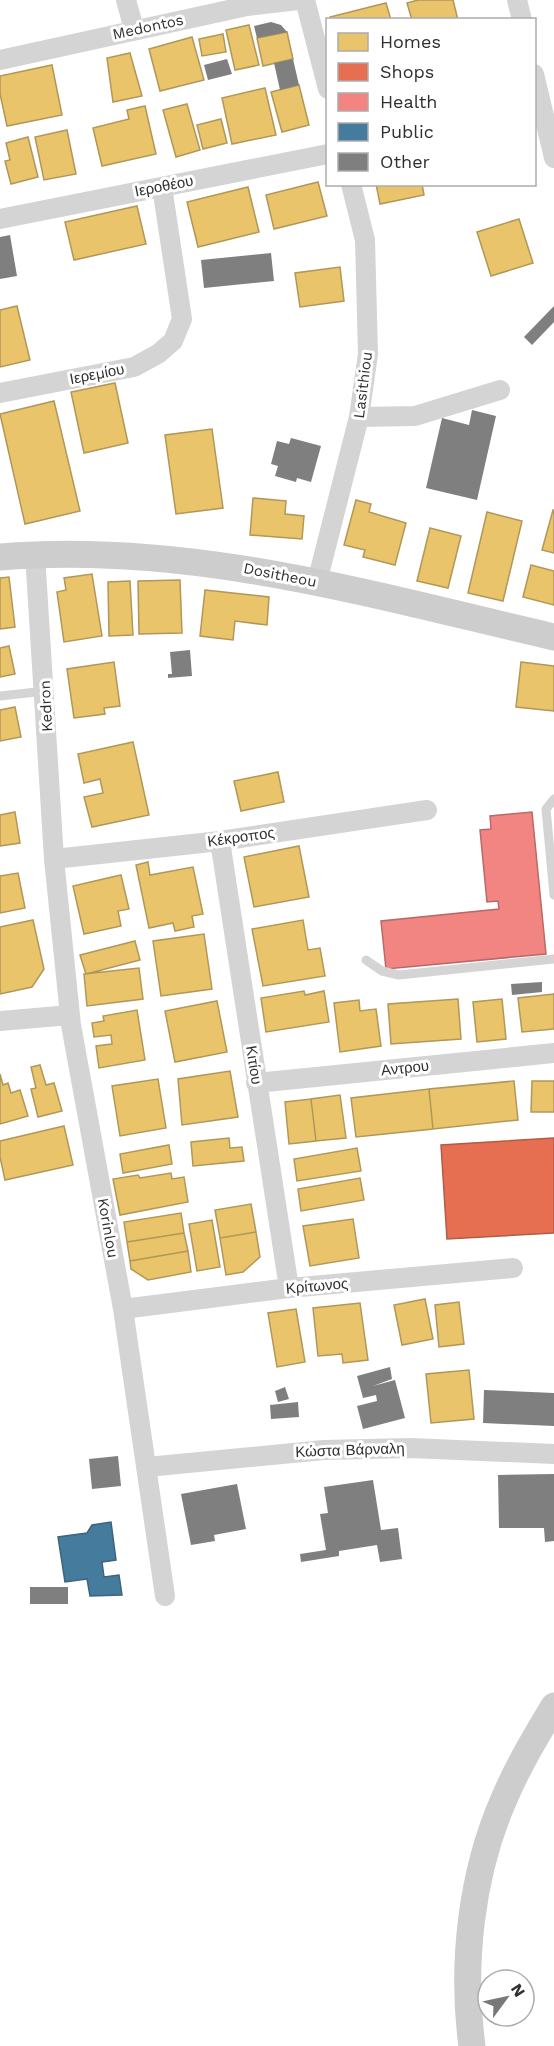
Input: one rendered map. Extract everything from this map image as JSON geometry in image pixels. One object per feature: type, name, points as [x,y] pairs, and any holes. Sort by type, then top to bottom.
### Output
[{"type":"street","points":[[126,0],[134,30]]},
{"type":"street","name":"Medontos","points":[[0,60],[247,6],[298,0]]},
{"type":"street","points":[[305,0],[326,85]]},
{"type":"street","points":[[517,0],[522,18]]},
{"type":"street","points":[[536,82],[554,158]]},
{"type":"street","name":"Ιεροθέου","points":[[0,219],[326,154]]},
{"type":"street","name":"Lasithiou","points":[[316,582],[359,417],[368,354],[365,240],[352,186]]},
{"type":"street","name":"Ιερεμίου","points":[[0,393],[134,367],[158,354],[174,341],[182,319],[162,187]]},
{"type":"street","points":[[359,417],[415,416],[500,390]]},
{"type":"street","name":"Dositheou","points":[[0,557],[35,554],[176,559],[229,565],[316,582],[554,637]]},
{"type":"street","name":"Kedron","points":[[35,554],[54,859]]},
{"type":"street","name":"Κέκροπος","points":[[54,859],[220,841],[427,810]]},
{"type":"street","name":"Κιτίου","points":[[220,841],[289,1288]]},
{"type":"street","name":"Korinlou","points":[[54,859],[70,1015],[123,1309],[165,1596]]},
{"type":"street","points":[[0,1020],[70,1015]]},
{"type":"street","name":"Αντρου","points":[[256,1083],[554,1053]]},
{"type":"street","name":"Κρίτωνος","points":[[123,1309],[289,1288],[513,1268]]},
{"type":"street","name":"Κώστα Βάρναλη","points":[[147,1467],[324,1449],[411,1448],[554,1454]]},
{"type":"street","points":[[472,2046],[468,1989],[470,1943],[489,1842],[517,1772],[554,1706]]},
{"type":"lane","points":[[0,696],[45,691]]},
{"type":"lane","points":[[554,800],[546,809],[550,822],[554,895]]},
{"type":"lane","points":[[366,960],[382,971],[399,975],[554,959]]},
{"type":"building: Homes","points":[[418,0],[453,0],[458,18],[411,18],[407,3]]},
{"type":"building: Homes","points":[[386,3],[390,18],[330,18]]},
{"type":"building: Homes","points":[[249,25],[259,65],[235,70],[226,30]]},
{"type":"building: Homes","points":[[287,32],[293,59],[263,66],[257,38]]},
{"type":"building: Homes","points":[[223,34],[226,52],[202,56],[199,39]]},
{"type":"building: Homes","points":[[192,37],[204,80],[160,91],[149,49]]},
{"type":"building: Homes","points":[[130,53],[142,96],[113,102],[107,58]]},
{"type":"building: Homes","points":[[52,65],[62,115],[7,126],[0,94],[0,76]]},
{"type":"building: Homes","points":[[299,85],[309,125],[282,132],[271,92]]},
{"type":"building: Homes","points":[[265,88],[276,135],[232,144],[222,98]]},
{"type":"building: Homes","points":[[187,104],[200,150],[176,157],[163,110]]},
{"type":"building: Homes","points":[[145,106],[156,154],[102,166],[93,128],[129,119],[127,110]]},
{"type":"building: Homes","points":[[221,119],[227,143],[203,149],[197,125]]},
{"type":"building: Homes","points":[[67,130],[76,174],[44,180],[35,137]]},
{"type":"building: Homes","points":[[28,137],[38,177],[11,184],[5,161],[10,160],[6,143]]},
{"type":"building: Homes","points":[[318,182],[327,216],[274,229],[266,195]]},
{"type":"building: Homes","points":[[376,186],[422,186],[424,195],[380,204]]},
{"type":"building: Homes","points":[[248,187],[259,232],[198,247],[187,202]]},
{"type":"building: Homes","points":[[137,206],[146,244],[74,260],[65,222]]},
{"type":"building: Homes","points":[[519,219],[533,263],[491,276],[477,232]]},
{"type":"building: Homes","points":[[340,267],[344,301],[300,307],[295,273]]},
{"type":"building: Homes","points":[[17,306],[30,360],[0,367],[0,310]]},
{"type":"building: Homes","points":[[115,383],[128,443],[84,453],[71,392]]},
{"type":"building: Homes","points":[[54,401],[80,511],[25,524],[0,414]]},
{"type":"building: Homes","points":[[212,429],[223,508],[176,514],[165,435]]},
{"type":"building: Homes","points":[[253,498],[286,501],[285,514],[304,516],[302,539],[250,535]]},
{"type":"building: Homes","points":[[356,500],[371,504],[369,512],[406,523],[395,565],[363,557],[365,550],[344,545]]},
{"type":"building: Homes","points":[[554,510],[554,553],[542,550]]},
{"type":"building: Homes","points":[[487,512],[522,521],[503,601],[468,593]]},
{"type":"building: Homes","points":[[430,528],[461,536],[448,588],[417,581]]},
{"type":"building: Homes","points":[[531,565],[554,571],[554,605],[523,597]]},
{"type":"building: Homes","points":[[92,574],[102,636],[64,642],[57,592],[66,590],[64,578]]},
{"type":"building: Homes","points":[[9,577],[15,627],[0,629],[0,578]]},
{"type":"building: Homes","points":[[180,580],[182,633],[139,634],[138,581]]},
{"type":"building: Homes","points":[[130,581],[133,635],[109,636],[108,582]]},
{"type":"building: Homes","points":[[205,590],[269,597],[267,625],[235,621],[233,640],[200,636]]},
{"type":"building: Homes","points":[[9,646],[15,674],[0,677],[0,648]]},
{"type":"building: Homes","points":[[114,662],[120,706],[104,708],[105,714],[74,718],[67,669]]},
{"type":"building: Homes","points":[[521,662],[554,666],[554,711],[516,707]]},
{"type":"building: Homes","points":[[15,707],[21,737],[0,741],[0,710]]},
{"type":"building: Homes","points":[[133,742],[149,815],[92,827],[84,797],[103,793],[100,779],[84,783],[78,754]]},
{"type":"building: Homes","points":[[278,772],[284,802],[241,811],[234,781]]},
{"type":"building: Homes","points":[[15,812],[20,843],[0,846],[0,815]]},
{"type":"building: Homes","points":[[299,846],[309,897],[254,907],[244,857]]},
{"type":"building: Homes","points":[[148,862],[150,875],[193,867],[203,914],[192,916],[194,927],[175,931],[173,923],[149,928],[136,865]]},
{"type":"building: Homes","points":[[18,873],[25,908],[0,913],[0,876]]},
{"type":"building: Homes","points":[[121,875],[129,909],[118,911],[121,926],[84,934],[73,886]]},
{"type":"building: Homes","points":[[33,920],[44,969],[32,987],[0,994],[0,927]]},
{"type":"building: Homes","points":[[303,920],[308,950],[320,948],[325,976],[263,986],[252,929]]},
{"type":"building: Homes","points":[[204,934],[212,989],[161,996],[153,941]]},
{"type":"building: Homes","points":[[135,941],[140,960],[86,974],[80,955]]},
{"type":"building: Homes","points":[[139,968],[143,999],[87,1006],[84,974]]},
{"type":"building: Homes","points":[[304,991],[305,995],[324,991],[329,1022],[266,1032],[261,998]]},
{"type":"building: Homes","points":[[554,994],[554,1029],[522,1032],[518,998]]},
{"type":"building: Homes","points":[[458,999],[461,1039],[391,1044],[388,1004]]},
{"type":"building: Homes","points":[[502,999],[506,1039],[477,1042],[473,1002]]},
{"type":"building: Homes","points":[[359,1000],[360,1011],[376,1009],[381,1046],[340,1052],[334,1003]]},
{"type":"building: Homes","points":[[217,1001],[227,1052],[175,1062],[165,1011]]},
{"type":"building: Homes","points":[[137,1010],[145,1060],[99,1068],[96,1046],[112,1044],[111,1035],[94,1037],[92,1023],[104,1021],[103,1016]]},
{"type":"building: Homes","points":[[40,1065],[46,1085],[54,1083],[62,1111],[38,1117],[31,1089],[36,1088],[31,1067]]},
{"type":"building: Homes","points":[[230,1071],[238,1117],[182,1125],[178,1079]]},
{"type":"building: Homes","points":[[0,1074],[3,1085],[8,1083],[11,1093],[20,1090],[28,1116],[0,1124]]},
{"type":"building: Homes","points":[[158,1079],[166,1128],[120,1136],[112,1086]]},
{"type":"building: Homes","points":[[514,1081],[518,1120],[433,1129],[429,1089]]},
{"type":"building: Homes","points":[[532,1081],[554,1081],[554,1112],[531,1112]]},
{"type":"building: Homes","points":[[429,1089],[433,1129],[356,1137],[351,1098]]},
{"type":"building: Homes","points":[[340,1095],[346,1138],[316,1141],[311,1099]]},
{"type":"building: Homes","points":[[311,1099],[316,1141],[289,1144],[285,1102]]},
{"type":"building: Homes","points":[[64,1126],[73,1165],[5,1180],[0,1157],[0,1141]]},
{"type":"building: Homes","points":[[229,1138],[230,1148],[242,1147],[244,1161],[193,1166],[191,1142]]},
{"type":"building: Homes","points":[[169,1145],[172,1164],[123,1173],[120,1154]]},
{"type":"building: Homes","points":[[357,1148],[361,1171],[297,1181],[294,1159]]},
{"type":"building: Homes","points":[[171,1173],[172,1179],[184,1177],[188,1202],[120,1215],[113,1179]]},
{"type":"building: Homes","points":[[360,1178],[364,1200],[301,1211],[298,1189]]},
{"type":"building: Homes","points":[[251,1204],[256,1232],[220,1238],[215,1210]]},
{"type":"building: Homes","points":[[181,1213],[184,1233],[127,1242],[124,1222]]},
{"type":"building: Homes","points":[[353,1219],[359,1258],[310,1266],[303,1226]]},
{"type":"building: Homes","points":[[212,1220],[220,1267],[197,1271],[189,1224]]},
{"type":"building: Homes","points":[[256,1232],[260,1257],[243,1272],[226,1275],[220,1238]]},
{"type":"building: Homes","points":[[184,1233],[188,1251],[130,1261],[127,1242]]},
{"type":"building: Homes","points":[[188,1251],[191,1272],[148,1280],[131,1269],[130,1261]]},
{"type":"building: Homes","points":[[425,1299],[433,1339],[402,1345],[394,1305]]},
{"type":"building: Homes","points":[[459,1302],[464,1344],[439,1347],[435,1305]]},
{"type":"building: Homes","points":[[360,1303],[368,1360],[343,1363],[342,1354],[318,1356],[313,1308]]},
{"type":"building: Homes","points":[[296,1309],[305,1362],[277,1367],[268,1313]]},
{"type":"building: Homes","points":[[469,1370],[474,1419],[431,1423],[426,1374]]},
{"type":"building: Shops","points":[[554,1138],[554,1233],[447,1239],[441,1145]]},
{"type":"building: Health","points":[[532,812],[546,954],[386,969],[381,921],[499,909],[498,901],[487,902],[480,830],[491,829],[490,816]]},
{"type":"building: Public","points":[[111,1522],[116,1560],[102,1562],[104,1577],[119,1575],[122,1595],[90,1596],[87,1579],[65,1582],[58,1537],[87,1533],[92,1525]]},
{"type":"building: Other","points":[[271,22],[281,25],[287,32],[257,38],[254,26]]},
{"type":"building: Other","points":[[227,59],[232,74],[208,80],[204,65]]},
{"type":"building: Other","points":[[293,59],[299,85],[280,90],[274,63]]},
{"type":"building: Other","points":[[10,235],[17,276],[0,279],[0,237]]},
{"type":"building: Other","points":[[271,253],[274,281],[204,288],[201,260]]},
{"type":"building: Other","points":[[554,306],[554,322],[532,345],[524,337]]},
{"type":"building: Other","points":[[472,410],[496,416],[477,500],[426,488],[442,418],[469,425]]},
{"type":"building: Other","points":[[291,438],[321,446],[311,482],[297,478],[296,482],[275,476],[278,466],[271,464],[277,441],[289,444]]},
{"type":"building: Other","points":[[190,650],[192,676],[168,678],[168,674],[172,674],[170,652]]},
{"type":"building: Other","points":[[542,982],[542,992],[512,995],[511,984]]},
{"type":"building: Other","points":[[390,1367],[392,1379],[373,1386],[395,1380],[405,1418],[363,1429],[357,1406],[377,1401],[376,1395],[363,1398],[357,1376]]},
{"type":"building: Other","points":[[285,1387],[289,1399],[278,1402],[275,1391]]},
{"type":"building: Other","points":[[484,1390],[554,1393],[554,1426],[483,1423]]},
{"type":"building: Other","points":[[298,1402],[299,1417],[271,1419],[270,1405]]},
{"type":"building: Other","points":[[118,1456],[121,1486],[92,1489],[89,1459]]},
{"type":"building: Other","points":[[554,1474],[554,1541],[545,1542],[544,1528],[499,1528],[498,1475]]},
{"type":"building: Other","points":[[373,1480],[381,1530],[398,1528],[402,1559],[380,1562],[377,1545],[339,1551],[339,1556],[301,1562],[300,1554],[326,1550],[320,1514],[328,1513],[324,1487]]},
{"type":"building: Other","points":[[237,1484],[246,1529],[214,1535],[215,1541],[191,1545],[181,1494]]},
{"type":"building: Other","points":[[30,1587],[68,1587],[68,1604],[30,1604]]}]
